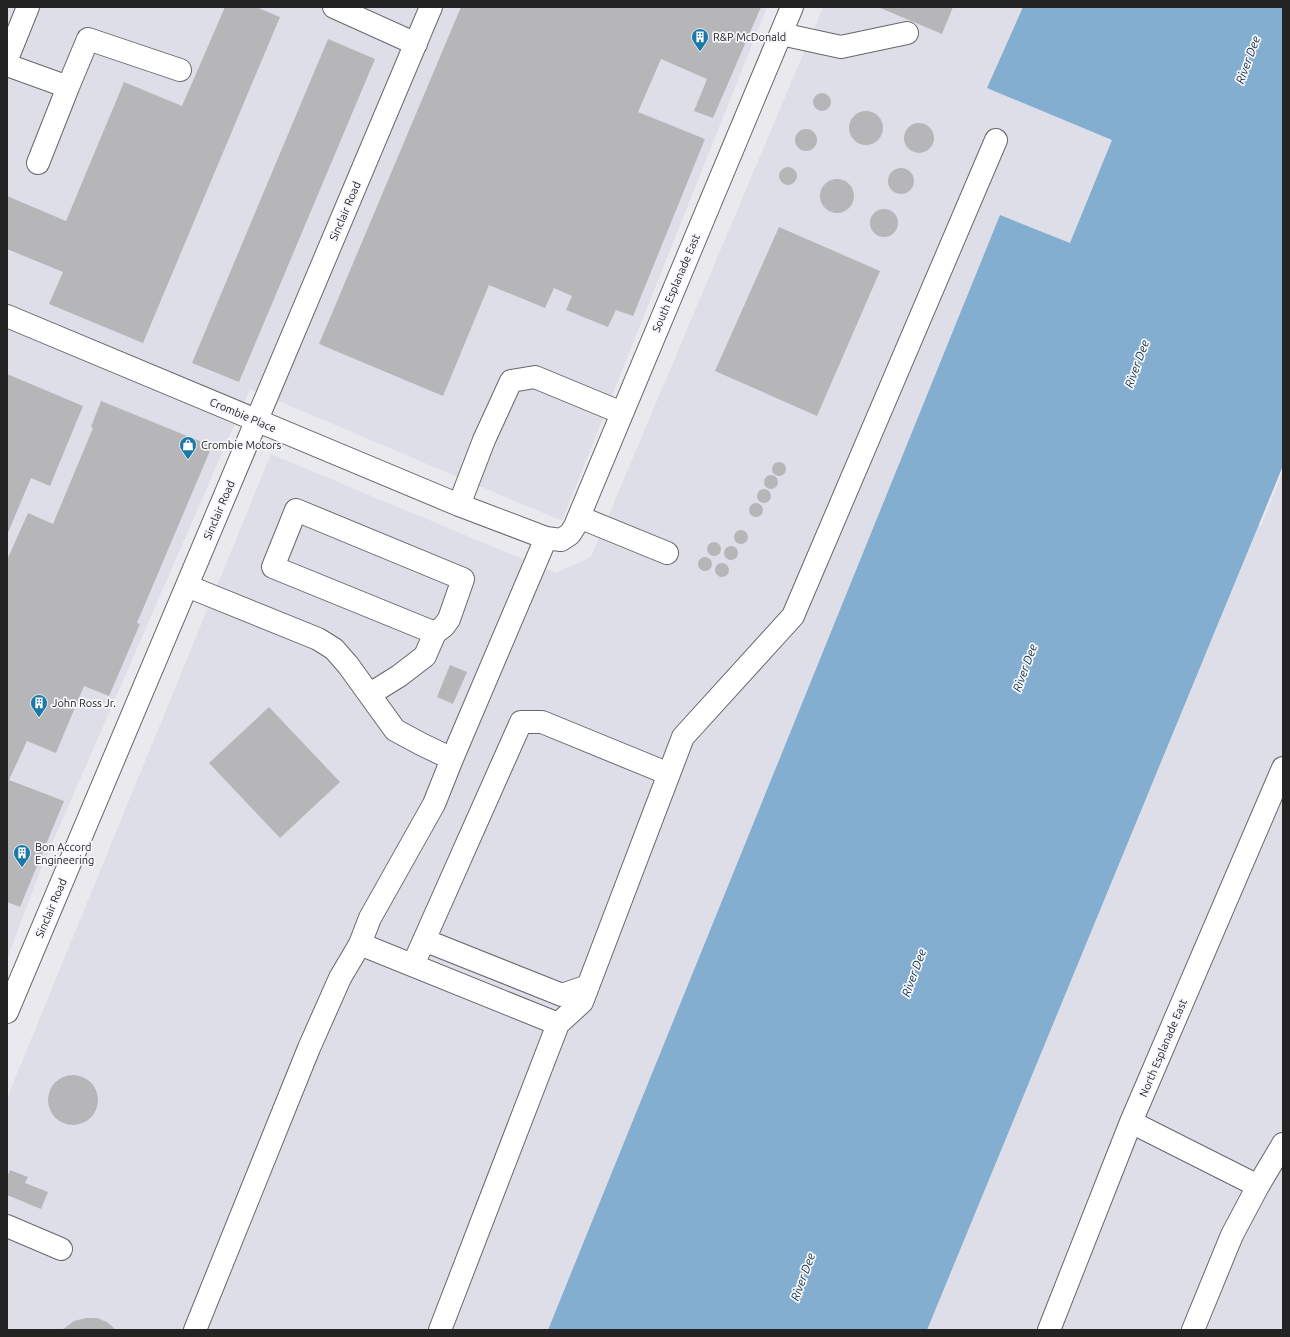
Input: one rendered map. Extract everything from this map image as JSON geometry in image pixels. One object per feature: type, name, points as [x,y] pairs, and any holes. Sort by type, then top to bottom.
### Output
[{"type":"street","points":[[7,59],[28,7]]},
{"type":"street","points":[[334,7],[416,44]]},
{"type":"street","name":"Sinclair Road","points":[[7,1012],[186,586],[258,421],[431,7]]},
{"type":"street","name":"South Esplanade East","points":[[546,538],[561,540],[570,534],[579,517],[792,7]]},
{"type":"street","points":[[781,34],[841,47],[907,33]]},
{"type":"street","points":[[38,163],[88,39],[180,70]]},
{"type":"street","points":[[7,65],[68,86]]},
{"type":"street","points":[[440,1330],[558,1024],[582,1002],[683,737],[793,616],[996,140]]},
{"type":"street","name":"Crombie Place","points":[[7,316],[459,505],[546,538]]},
{"type":"street","points":[[459,505],[484,440],[511,381],[535,377],[622,413]]},
{"type":"street","points":[[370,694],[399,676],[426,656],[435,633],[444,626],[449,619],[464,579],[296,510],[273,567],[435,633]]},
{"type":"street","points":[[579,517],[667,553]]},
{"type":"street","points":[[195,1330],[309,1048],[340,978],[360,944],[370,918],[434,804],[546,538]]},
{"type":"street","points":[[186,586],[318,639],[334,649],[370,694],[395,730],[452,759]]},
{"type":"street","points":[[413,965],[521,722],[542,722],[669,774]]},
{"type":"street","name":"North Esplanade East","points":[[1049,1330],[1131,1122],[1283,768]]},
{"type":"street","points":[[424,940],[562,995],[588,986]]},
{"type":"street","points":[[360,944],[558,1024]]},
{"type":"street","points":[[1131,1122],[1258,1186]]},
{"type":"street","points":[[1193,1330],[1232,1235],[1258,1186],[1283,1144]]},
{"type":"street","points":[[7,1226],[62,1249]]},
{"type":"shaded area","points":[[7,7],[767,7],[562,521],[250,389],[41,869],[7,959]]},
{"type":"shaded area","points":[[823,7],[1283,7],[1283,1330],[7,1330],[7,1098],[271,454],[556,573],[591,557]]},
{"type":"water","name":"River Dee","points":[[1023,7],[1283,7],[1283,466],[927,1330],[548,1330],[1000,215],[1070,243],[1112,140],[987,88]]},
{"type":"pier","points":[[1283,466],[1283,471],[1261,526],[1259,525]]},
{"type":"building","points":[[225,7],[256,7],[280,17],[143,343],[49,304],[63,272],[7,249],[7,196],[66,221],[124,82],[182,106]]},
{"type":"building","points":[[461,7],[761,7],[713,118],[694,111],[707,79],[661,59],[638,112],[705,139],[633,316],[616,310],[608,327],[566,310],[572,296],[554,288],[545,308],[489,285],[443,396],[319,344]]},
{"type":"building","points":[[878,7],[953,7],[942,34]]},
{"type":"building","points":[[328,39],[375,59],[239,382],[192,363]]},
{"type":"building","points":[[822,93],[828,96],[831,102],[828,108],[822,111],[816,108],[813,102],[816,96]]},
{"type":"building","points":[[869,111],[878,116],[882,121],[882,135],[878,140],[873,144],[863,145],[859,144],[850,135],[849,125],[850,121],[859,112]]},
{"type":"building","points":[[919,123],[925,124],[933,132],[933,144],[925,152],[919,153],[913,152],[905,144],[904,138],[905,132],[913,124]]},
{"type":"building","points":[[806,129],[814,132],[817,140],[814,148],[806,151],[798,148],[795,140],[798,132]]},
{"type":"building","points":[[788,167],[794,170],[797,176],[794,182],[788,185],[782,182],[779,176],[782,170]]},
{"type":"building","points":[[901,168],[911,171],[914,181],[911,191],[901,194],[891,191],[888,181],[891,171]]},
{"type":"building","points":[[837,179],[849,184],[854,196],[849,208],[837,213],[825,208],[820,196],[825,184]]},
{"type":"building","points":[[884,209],[894,213],[898,223],[894,233],[884,237],[874,233],[870,223],[874,213]]},
{"type":"building","points":[[779,227],[880,271],[817,416],[715,371]]},
{"type":"building","points":[[7,374],[83,406],[50,486],[31,478],[7,535]]},
{"type":"building","points":[[101,401],[212,446],[137,623],[140,624],[109,696],[84,686],[56,753],[27,741],[9,780],[64,801],[20,907],[7,902],[7,560],[28,513],[53,524],[93,428],[91,427]]},
{"type":"building","points":[[779,462],[784,464],[786,469],[784,474],[779,476],[774,474],[772,469],[774,464]]},
{"type":"building","points":[[771,475],[776,477],[778,482],[776,487],[771,489],[766,487],[764,482],[766,477]]},
{"type":"building","points":[[764,489],[769,491],[771,496],[769,501],[764,503],[759,501],[757,496],[759,491]]},
{"type":"building","points":[[756,503],[761,505],[763,510],[761,515],[756,517],[751,515],[749,510],[751,505]]},
{"type":"building","points":[[741,530],[746,532],[748,537],[746,542],[741,544],[736,542],[734,537],[736,532]]},
{"type":"building","points":[[714,542],[719,544],[721,549],[719,554],[714,556],[709,554],[707,549],[709,544]]},
{"type":"building","points":[[731,546],[736,548],[738,553],[736,558],[731,560],[726,558],[724,553],[726,548]]},
{"type":"building","points":[[705,557],[710,559],[712,564],[710,569],[705,571],[700,569],[698,564],[700,559]]},
{"type":"building","points":[[722,563],[727,565],[729,570],[727,575],[722,577],[717,575],[715,570],[717,565]]},
{"type":"building","points":[[450,665],[467,672],[453,704],[437,697]]},
{"type":"building","points":[[269,707],[340,782],[280,838],[209,763]]},
{"type":"building","points":[[73,1075],[82,1077],[93,1086],[98,1100],[96,1109],[87,1120],[73,1125],[64,1123],[53,1114],[48,1100],[50,1091],[59,1080]]},
{"type":"building","points":[[10,1170],[28,1177],[25,1183],[48,1192],[41,1209],[7,1195],[7,1177]]},
{"type":"building","points":[[86,1318],[97,1318],[107,1322],[116,1330],[62,1330],[74,1321]]},
{"type":"place","name":"R&P McDonald","points":[[700,52]]},
{"type":"place","name":"Crombie Motors","points":[[188,460]]},
{"type":"place","name":"John Ross Jr.","points":[[39,718]]},
{"type":"place","name":"Bon Accord Engineering","points":[[22,868]]}]
